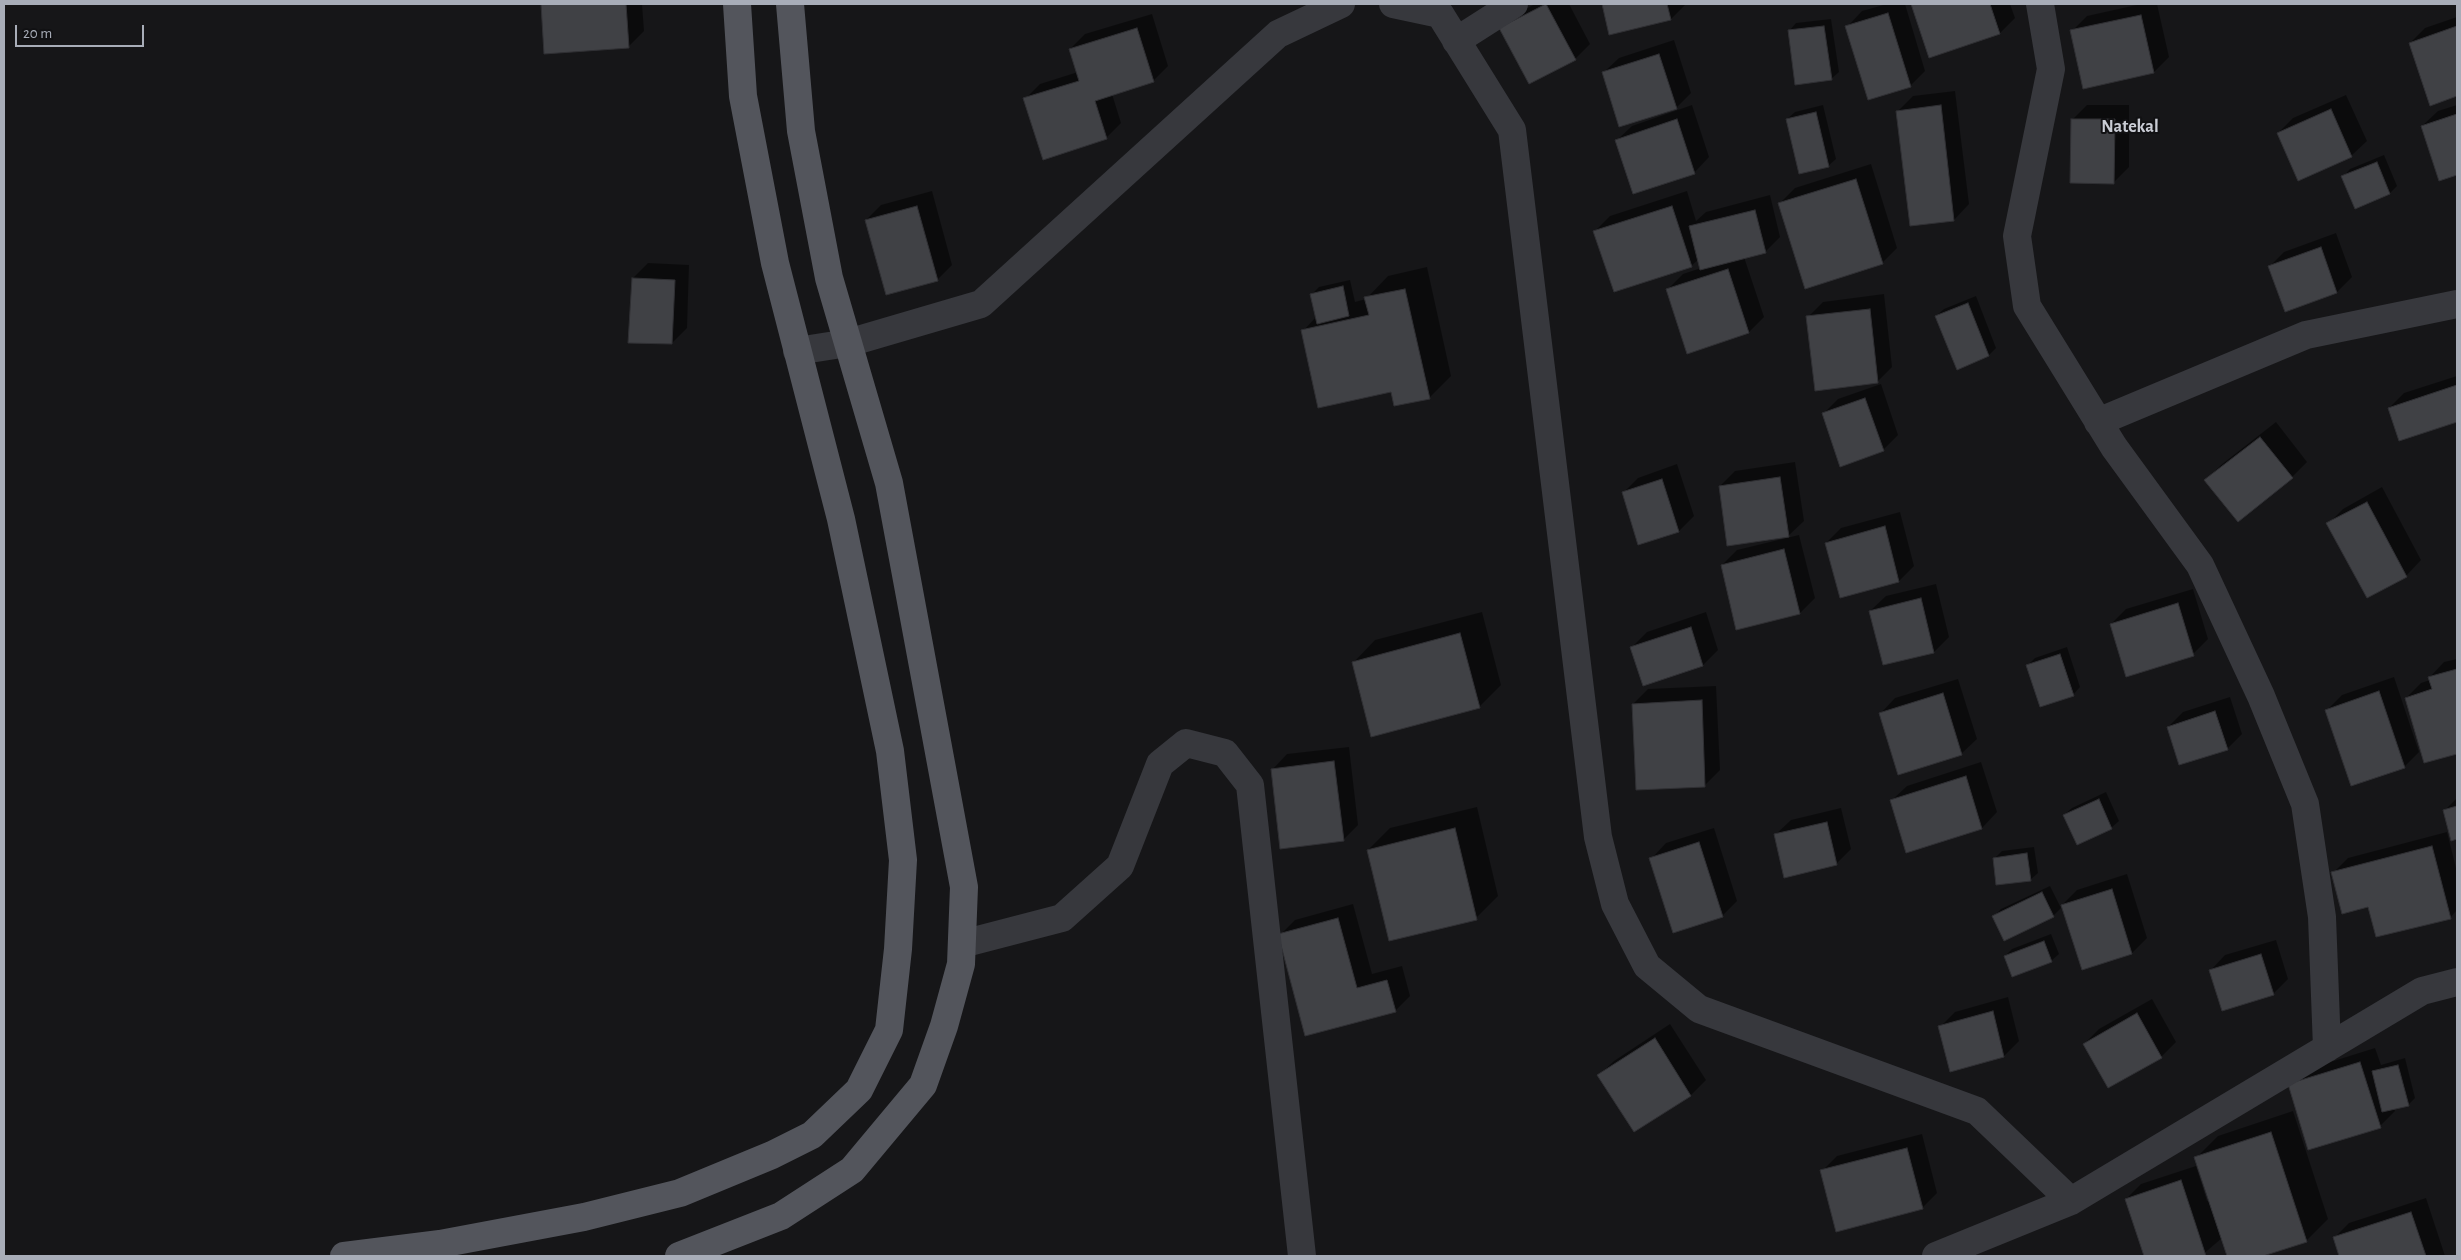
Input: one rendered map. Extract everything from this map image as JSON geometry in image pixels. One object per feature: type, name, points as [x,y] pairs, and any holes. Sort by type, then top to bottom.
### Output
[{"type":"main road","points":[[344,1256],[440,1244],[584,1217],[680,1193],[772,1155],[812,1135],[859,1090],[889,1030],[897,958],[903,860],[890,751],[841,518],[775,263],[743,96],[737,4]]},
{"type":"main road","points":[[679,1256],[781,1216],[852,1170],[922,1085],[944,1026],[961,964],[964,887],[889,483],[829,278],[801,131],[790,4]]},
{"type":"street","points":[[797,351],[848,343],[981,304],[1278,34],[1341,4]]},
{"type":"street","points":[[1393,4],[1440,14],[1512,130],[1598,837],[1615,904],[1647,966],[1698,1009],[1977,1112],[2071,1201]]},
{"type":"street","points":[[1456,41],[1514,4]]},
{"type":"street","points":[[2040,4],[2051,69],[2017,236],[2026,306],[2114,448],[2200,565],[2261,696],[2305,804],[2322,917],[2327,1048]]},
{"type":"street","points":[[2098,422],[2306,335],[2457,304]]},
{"type":"street","points":[[962,944],[1062,918],[1120,866],[1160,764],[1186,743],[1225,752],[1250,785],[1302,1256]]},
{"type":"street","points":[[1936,1256],[2071,1201],[2422,991],[2457,982]]},
{"type":"building","points":[[541,4],[626,4],[629,48],[544,54]]},
{"type":"building","points":[[1546,4],[1576,60],[1529,84],[1499,28]]},
{"type":"building","points":[[1602,4],[1667,4],[1671,20],[1609,35]]},
{"type":"building","points":[[1911,4],[1990,4],[2000,34],[1929,58]]},
{"type":"building","points":[[1888,13],[1911,87],[1868,100],[1845,26]]},
{"type":"building","points":[[2141,15],[2154,73],[2083,89],[2070,30]]},
{"type":"building","points":[[1824,26],[1832,80],[1795,85],[1788,30]]},
{"type":"building","points":[[2457,26],[2457,96],[2430,106],[2409,43]]},
{"type":"building","points":[[1137,28],[1154,82],[1095,101],[1107,139],[1043,160],[1023,98],[1079,81],[1069,49]]},
{"type":"building","points":[[1659,54],[1677,109],[1619,127],[1602,72]]},
{"type":"building","points":[[1941,105],[1954,221],[1910,226],[1896,111]]},
{"type":"building","points":[[2331,109],[2352,157],[2298,181],[2277,133]]},
{"type":"building","points":[[1816,112],[1829,167],[1799,174],[1786,119]]},
{"type":"building","points":[[2457,114],[2457,175],[2439,181],[2421,126]]},
{"type":"building","points":[[1677,119],[1695,174],[1633,194],[1615,140]]},
{"type":"building","points":[[2071,119],[2115,119],[2114,184],[2070,183]]},
{"type":"building","points":[[2377,162],[2390,194],[2355,209],[2341,176]]},
{"type":"building","points":[[1856,179],[1883,264],[1805,289],[1778,203]]},
{"type":"building","points":[[917,206],[938,281],[886,295],[865,220]]},
{"type":"building","points":[[1672,206],[1692,267],[1614,292],[1593,231]]},
{"type":"building","points":[[1755,210],[1766,253],[1700,270],[1689,226]]},
{"type":"building","points":[[2321,247],[2337,293],[2285,312],[2268,266]]},
{"type":"building","points":[[1728,269],[1749,333],[1687,354],[1666,289]]},
{"type":"building","points":[[632,278],[675,280],[672,344],[628,343]]},
{"type":"building","points":[[1343,286],[1349,316],[1317,324],[1310,294]]},
{"type":"building","points":[[1405,289],[1430,399],[1394,406],[1391,392],[1318,408],[1301,330],[1369,315],[1364,297]]},
{"type":"building","points":[[1968,303],[1989,356],[1957,370],[1935,316]]},
{"type":"building","points":[[1870,309],[1878,383],[1815,391],[1806,316]]},
{"type":"building","points":[[2457,385],[2457,422],[2399,441],[2388,408]]},
{"type":"building","points":[[1865,398],[1884,451],[1840,467],[1822,413]]},
{"type":"building","points":[[2260,437],[2293,478],[2238,522],[2204,480]]},
{"type":"building","points":[[1780,477],[1789,537],[1727,546],[1719,486]]},
{"type":"building","points":[[1662,479],[1679,532],[1638,545],[1622,492]]},
{"type":"building","points":[[2367,502],[2407,577],[2367,598],[2326,523]]},
{"type":"building","points":[[1885,526],[1899,582],[1840,598],[1825,543]]},
{"type":"building","points":[[1784,549],[1800,614],[1736,630],[1721,565]]},
{"type":"building","points":[[1921,598],[1934,653],[1883,665],[1869,611]]},
{"type":"building","points":[[2178,603],[2194,656],[2126,677],[2110,624]]},
{"type":"building","points":[[1691,627],[1703,666],[1643,686],[1630,647]]},
{"type":"building","points":[[1460,633],[1480,708],[1371,737],[1352,662]]},
{"type":"building","points":[[2060,654],[2074,696],[2040,707],[2026,665]]},
{"type":"building","points":[[2457,669],[2457,754],[2424,763],[2405,698],[2432,689],[2428,677]]},
{"type":"building","points":[[2379,691],[2405,768],[2351,786],[2325,710]]},
{"type":"building","points":[[1943,693],[1962,755],[1898,775],[1879,713]]},
{"type":"building","points":[[1702,700],[1705,787],[1636,790],[1632,704]]},
{"type":"building","points":[[2215,711],[2228,750],[2179,765],[2167,727]]},
{"type":"building","points":[[1334,761],[1344,841],[1280,849],[1271,769]]},
{"type":"building","points":[[1966,776],[1982,829],[1906,853],[1890,800]]},
{"type":"building","points":[[2099,799],[2112,829],[2077,845],[2063,815]]},
{"type":"building","points":[[2457,806],[2457,839],[2451,841],[2443,810]]},
{"type":"building","points":[[1827,822],[1837,865],[1784,878],[1774,834]]},
{"type":"building","points":[[1455,828],[1477,920],[1389,941],[1367,850]]},
{"type":"building","points":[[1699,842],[1723,917],[1673,933],[1649,858]]},
{"type":"building","points":[[2432,846],[2451,919],[2376,937],[2368,907],[2342,914],[2331,872]]},
{"type":"building","points":[[2027,853],[2031,881],[1996,885],[1993,858]]},
{"type":"building","points":[[2112,889],[2132,954],[2082,970],[2061,905]]},
{"type":"building","points":[[2042,892],[2054,917],[2004,941],[1992,916]]},
{"type":"building","points":[[1338,918],[1357,988],[1387,980],[1396,1012],[1305,1036],[1278,934]]},
{"type":"building","points":[[2044,941],[2052,962],[2012,977],[2004,956]]},
{"type":"building","points":[[2261,954],[2274,995],[2222,1011],[2209,970]]},
{"type":"building","points":[[1993,1011],[2004,1057],[1950,1072],[1938,1026]]},
{"type":"building","points":[[2137,1013],[2162,1058],[2108,1088],[2083,1044]]},
{"type":"building","points":[[1655,1038],[1691,1096],[1634,1132],[1597,1075]]},
{"type":"building","points":[[2360,1062],[2381,1128],[2308,1150],[2288,1084]]},
{"type":"building","points":[[2398,1065],[2409,1106],[2382,1112],[2372,1071]]},
{"type":"building","points":[[2271,1132],[2307,1242],[2263,1256],[2227,1256],[2194,1157]]},
{"type":"building","points":[[1907,1148],[1923,1209],[1836,1232],[1820,1170]]},
{"type":"building","points":[[2181,1180],[2206,1256],[2144,1256],[2125,1199]]},
{"type":"building","points":[[2411,1212],[2426,1256],[2339,1256],[2333,1237]]},
{"type":"district","name":"Natekal","points":[[2130,127]]}]
